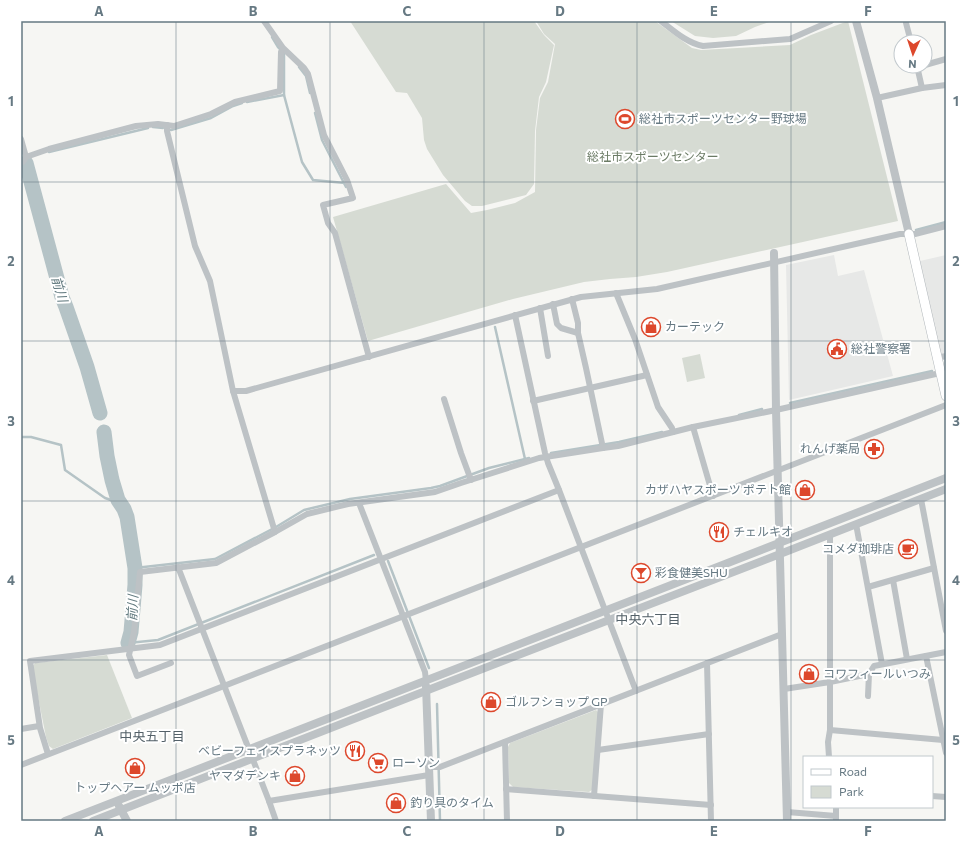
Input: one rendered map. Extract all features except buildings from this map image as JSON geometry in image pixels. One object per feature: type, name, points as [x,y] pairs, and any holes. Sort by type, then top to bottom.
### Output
[{"type":"main road","points":[[909,234],[941,357],[940,373],[946,396]]},
{"type":"street","points":[[264,21],[283,48],[304,68],[308,74],[324,135],[347,180],[353,198],[324,206],[328,223],[335,232],[369,357]]},
{"type":"street","points":[[661,21],[682,37],[695,44],[703,46],[790,39],[831,21]]},
{"type":"street","points":[[856,21],[877,98],[909,234]]},
{"type":"street","points":[[909,34],[906,22],[913,21]]},
{"type":"street","points":[[21,162],[23,162],[26,157],[49,149],[136,126],[152,124],[174,126],[186,123],[211,114],[235,102],[280,91],[281,52]]},
{"type":"street","points":[[933,63],[946,60]]},
{"type":"street","points":[[921,74],[922,88]]},
{"type":"street","points":[[877,98],[922,88],[946,85]]},
{"type":"street","points":[[167,125],[195,246],[210,281],[233,391],[274,530]]},
{"type":"street","points":[[21,139],[26,157]]},
{"type":"street","points":[[233,391],[246,391],[580,297],[656,289],[900,234],[916,234],[946,226]]},
{"type":"street","points":[[774,254],[776,410],[787,817],[836,818]]},
{"type":"street","points":[[616,293],[635,339],[658,407],[672,430]]},
{"type":"street","points":[[572,299],[602,446]]},
{"type":"street","points":[[553,304],[557,324],[561,328],[578,333]]},
{"type":"street","points":[[540,308],[548,356]]},
{"type":"street","points":[[515,315],[545,455],[636,691]]},
{"type":"street","points":[[171,664],[137,676],[129,655],[134,632],[140,572],[216,563],[274,530],[307,514],[359,503],[435,492],[469,477],[545,455],[602,446],[618,446],[672,430],[776,410],[940,373]]},
{"type":"street","points":[[533,401],[647,375]]},
{"type":"street","points":[[444,399],[469,477]]},
{"type":"street","points":[[21,765],[946,405]]},
{"type":"street","points":[[692,427],[713,496]]},
{"type":"street","points":[[65,821],[946,478]]},
{"type":"street","points":[[93,821],[946,489]]},
{"type":"street","points":[[48,754],[39,726],[30,661],[131,645],[160,645],[201,625],[381,559],[559,490]]},
{"type":"street","points":[[921,499],[946,631]]},
{"type":"street","points":[[359,503],[381,559],[406,615],[425,672],[434,769],[431,821]]},
{"type":"street","points":[[856,524],[882,664]]},
{"type":"street","points":[[829,756],[830,535]]},
{"type":"street","points":[[178,568],[276,821]]},
{"type":"street","points":[[868,587],[934,568]]},
{"type":"street","points":[[893,580],[908,659]]},
{"type":"street","points":[[269,801],[434,769],[782,634]]},
{"type":"street","points":[[868,696],[869,674],[874,666],[946,652]]},
{"type":"street","points":[[926,656],[946,753]]},
{"type":"street","points":[[707,663],[711,821]]},
{"type":"street","points":[[784,689],[869,674]]},
{"type":"street","points":[[594,796],[602,704]]},
{"type":"street","points":[[21,729],[39,726]]},
{"type":"street","points":[[830,730],[943,740]]},
{"type":"street","points":[[598,750],[709,734]]},
{"type":"street","points":[[505,742],[507,821]]},
{"type":"street","points":[[506,789],[711,805]]},
{"type":"street","points":[[933,796],[946,797]]},
{"type":"street","points":[[117,801],[127,821]]},
{"type":"shaded area","points":[[834,255],[838,276],[864,270],[893,376],[789,400],[786,265]]},
{"type":"shaded area","points":[[946,255],[946,353],[941,355],[920,261]]},
{"type":"green space","points":[[350,21],[534,21],[544,35],[554,45],[546,82],[539,97],[535,131],[534,184],[526,195],[482,206],[472,206],[465,201],[443,175],[427,149],[424,140],[422,118],[407,93],[396,92]]},
{"type":"green space","name":"総社市スポーツセンター","points":[[536,21],[655,21],[692,48],[701,50],[790,45],[811,35],[848,21],[898,221],[667,272],[636,277],[584,282],[513,299],[368,341],[333,217],[446,184],[471,213],[515,203],[535,192],[536,130],[540,98],[548,82],[555,44],[544,34]]},
{"type":"green space","points":[[671,21],[772,21],[736,36],[713,38],[695,36]]},
{"type":"green space","points":[[700,354],[705,378],[687,382],[682,358]]},
{"type":"green space","points":[[107,655],[132,718],[53,749],[49,746],[46,737],[32,667],[35,663]]},
{"type":"green space","points":[[596,710],[599,713],[593,789],[589,792],[513,787],[509,783],[508,747],[510,743]]},
{"type":"waterway","points":[[272,37],[282,51]]},
{"type":"waterway","points":[[284,53],[284,95],[302,162],[313,180],[345,183]]},
{"type":"waterway","points":[[299,67],[306,76],[310,93]]},
{"type":"waterway","points":[[247,102],[284,95]]},
{"type":"waterway","points":[[171,130],[211,118],[233,106],[242,103]]},
{"type":"waterway","points":[[315,113],[322,140],[346,187]]},
{"type":"waterway","points":[[153,127],[163,128]]},
{"type":"waterway","points":[[49,152],[148,128]]},
{"type":"waterway","name":"前川","points":[[26,163],[62,297],[87,367],[100,413]]},
{"type":"waterway","points":[[916,230],[946,222]]},
{"type":"waterway","points":[[495,327],[525,459]]},
{"type":"waterway","points":[[790,403],[932,371]]},
{"type":"waterway","points":[[739,415],[762,409]]},
{"type":"waterway","name":"前川","points":[[104,432],[112,480],[118,500],[127,517],[135,568],[131,632],[128,643]]},
{"type":"waterway","points":[[551,453],[619,442],[662,432]]},
{"type":"waterway","points":[[21,437],[31,437],[61,445],[65,470],[105,498],[120,503]]},
{"type":"waterway","points":[[135,568],[215,559],[276,527],[304,510],[350,499],[440,486],[489,468],[529,458]]},
{"type":"waterway","points":[[128,643],[158,640],[374,555]]},
{"type":"waterway","points":[[388,561],[429,668]]},
{"type":"waterway","points":[[437,704],[440,821]]},
{"type":"place","name":"総社市スポーツセンター野球場","points":[[625,119]]},
{"type":"place","name":"カーテック","points":[[651,327]]},
{"type":"place","name":"総社警察署","points":[[837,349]]},
{"type":"place","name":"れんげ薬局","points":[[874,449]]},
{"type":"place","name":"カザハヤスポーツ ポテト館","points":[[805,490]]},
{"type":"place","name":"チェルキオ","points":[[719,532]]},
{"type":"place","name":"コメダ珈琲店","points":[[908,549]]},
{"type":"place","name":"彩食健美SHU","points":[[641,573]]},
{"type":"place","name":"コワフィールいつみ","points":[[809,674]]},
{"type":"place","name":"ゴルフショップ GP","points":[[491,702]]},
{"type":"place","name":"ベビーフェイスプラネッツ","points":[[355,751]]},
{"type":"place","name":"ローソン","points":[[378,763]]},
{"type":"place","name":"トップヘアー ムッポ店","points":[[135,768]]},
{"type":"place","name":"ヤマダデンキ","points":[[295,776]]},
{"type":"place","name":"釣り具のタイム","points":[[396,803]]},
{"type":"district","name":"中央六丁目","points":[[648,619]]},
{"type":"district","name":"中央五丁目","points":[[152,736]]}]
